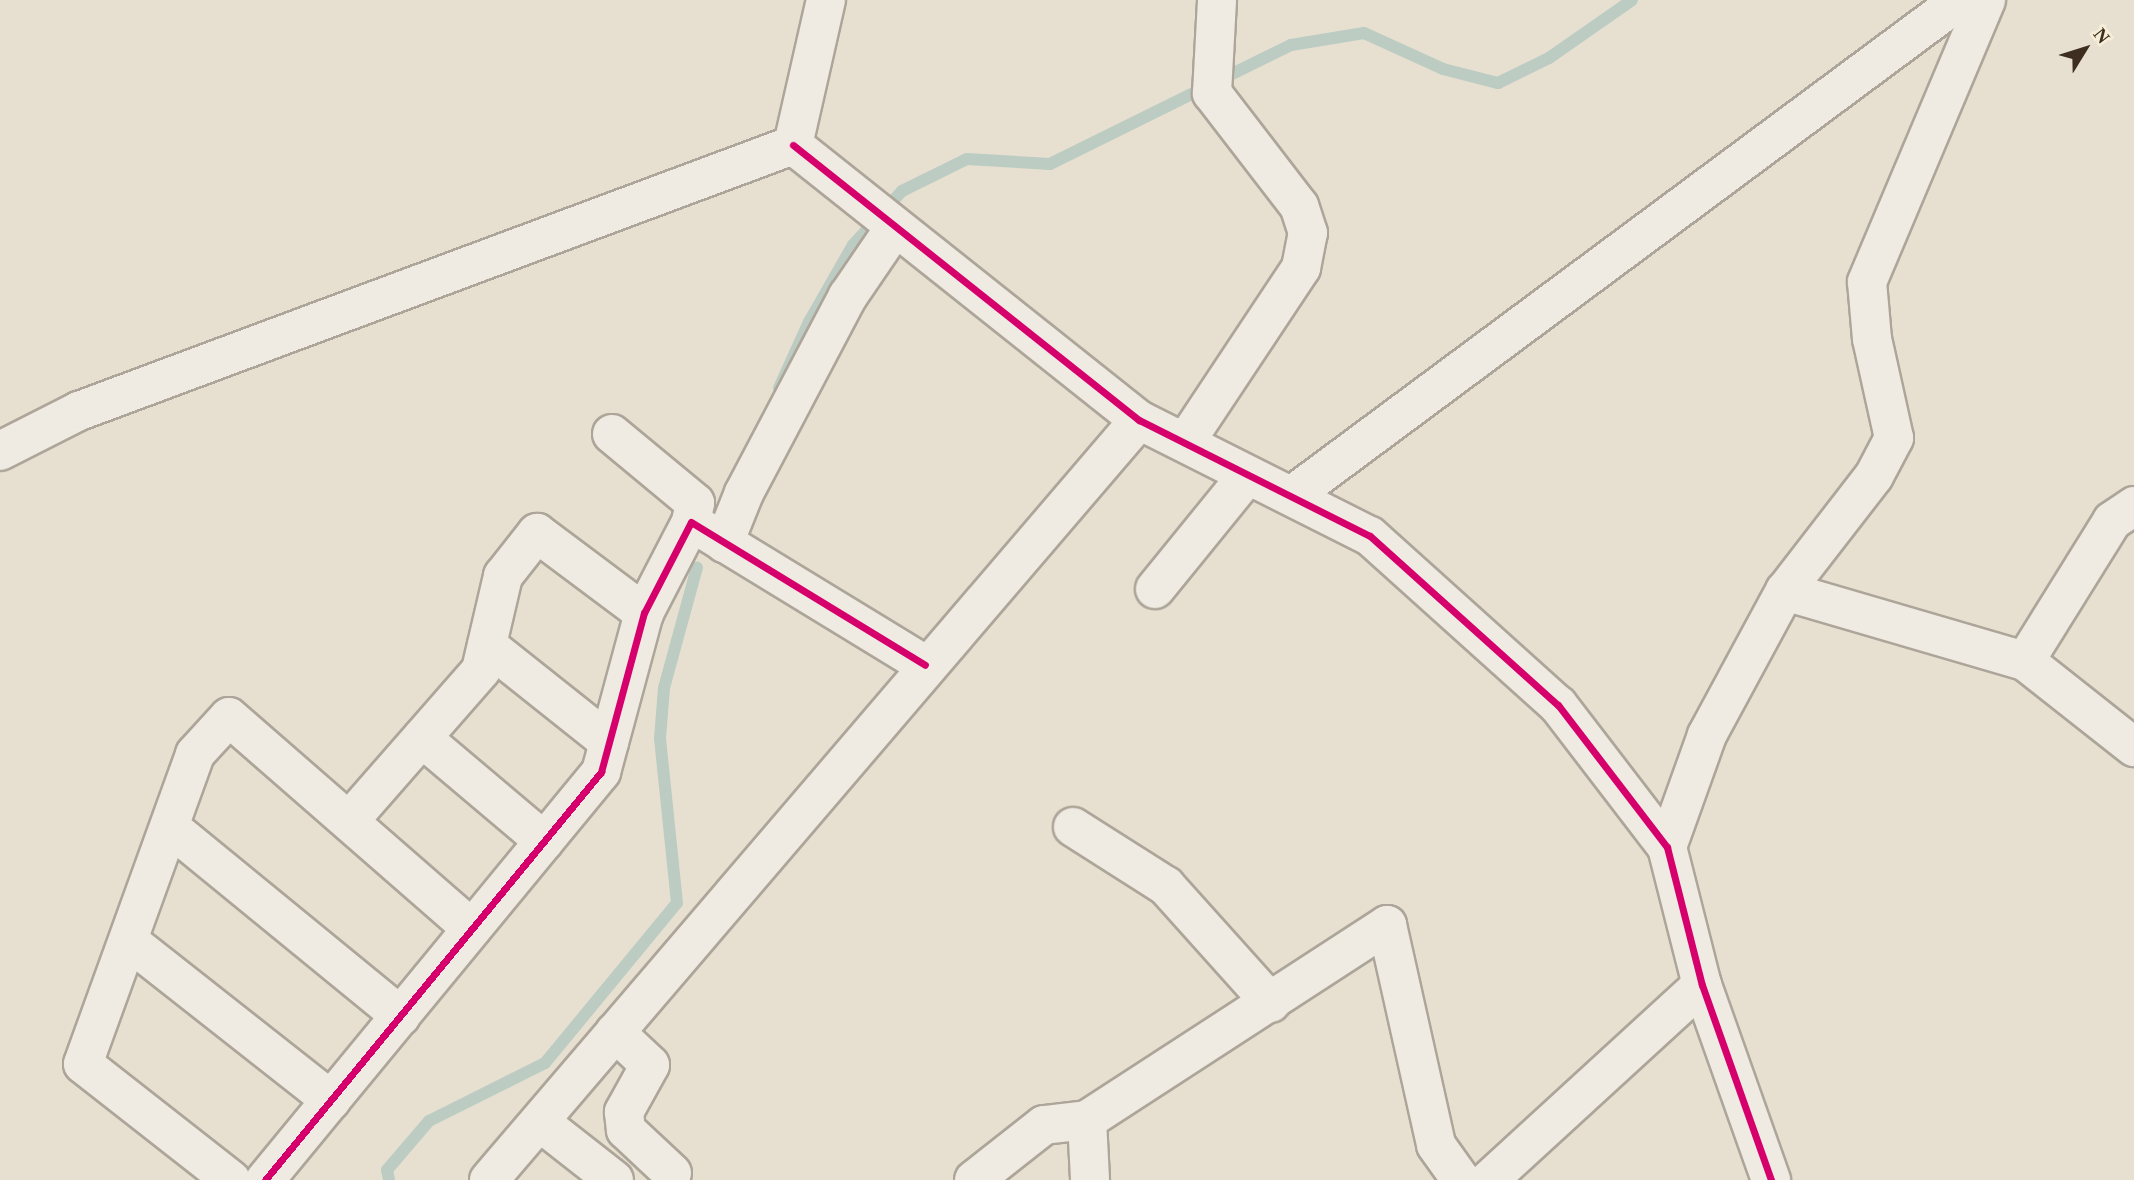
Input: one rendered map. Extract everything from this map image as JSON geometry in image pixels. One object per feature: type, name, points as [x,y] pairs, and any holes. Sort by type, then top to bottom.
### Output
[{"type":"street","points":[[793,145],[826,0]]},
{"type":"street","points":[[1186,441],[1301,268],[1308,233],[1299,206],[1212,93],[1217,0]]},
{"type":"street","points":[[1294,494],[1960,0]]},
{"type":"street","points":[[1667,847],[1707,735],[1785,591],[1874,476],[1894,438],[1872,339],[1867,282],[1986,0]]},
{"type":"street","points":[[793,145],[1139,420],[1186,441],[1246,477],[1294,494],[1370,536],[1558,705],[1667,847],[1702,985],[1770,1180]]},
{"type":"street","points":[[0,451],[79,411],[793,145]]},
{"type":"street","points":[[724,542],[744,493],[848,296],[895,226]]},
{"type":"street","points":[[489,1180],[925,665],[1139,420]]},
{"type":"street","points":[[265,1180],[601,772],[645,613],[691,522],[695,503],[612,434]]},
{"type":"street","points":[[1155,589],[1246,477]]},
{"type":"street","points":[[2025,661],[2112,521],[2134,506]]},
{"type":"street","points":[[691,522],[925,665]]},
{"type":"street","points":[[349,821],[481,670],[503,576],[537,533],[645,613]]},
{"type":"street","points":[[1785,591],[2025,661],[2134,747]]},
{"type":"street","points":[[487,645],[609,742]]},
{"type":"street","points":[[231,1180],[83,1064],[130,942],[195,754],[229,717],[472,929]]},
{"type":"street","points":[[422,738],[544,841]]},
{"type":"street","points":[[1073,827],[1166,886],[1270,1003]]},
{"type":"street","points":[[171,828],[401,1016]]},
{"type":"street","points":[[974,1180],[1044,1125],[1087,1120],[1387,925],[1436,1145],[1461,1180]]},
{"type":"street","points":[[130,942],[331,1100]]},
{"type":"street","points":[[1489,1180],[1702,985]]},
{"type":"street","points":[[615,1032],[650,1065],[624,1112],[626,1130],[672,1173]]},
{"type":"street","points":[[1087,1120],[1090,1180]]},
{"type":"street","points":[[540,1122],[614,1180]]},
{"type":"waterway","points":[[779,388],[809,322],[853,245],[902,191],[967,159],[1050,164],[1291,45],[1364,33],[1443,69],[1498,83],[1549,58],[1632,0]]},
{"type":"waterway","points":[[389,1180],[387,1170],[429,1121],[545,1063],[677,903],[660,738],[664,688],[697,567]]},
{"type":"cycle path","points":[[793,145],[1139,420],[1370,536],[1558,705],[1667,847],[1702,985],[1771,1180]]},
{"type":"cycle path","points":[[265,1180],[601,772],[644,613],[691,522],[925,665]]}]
